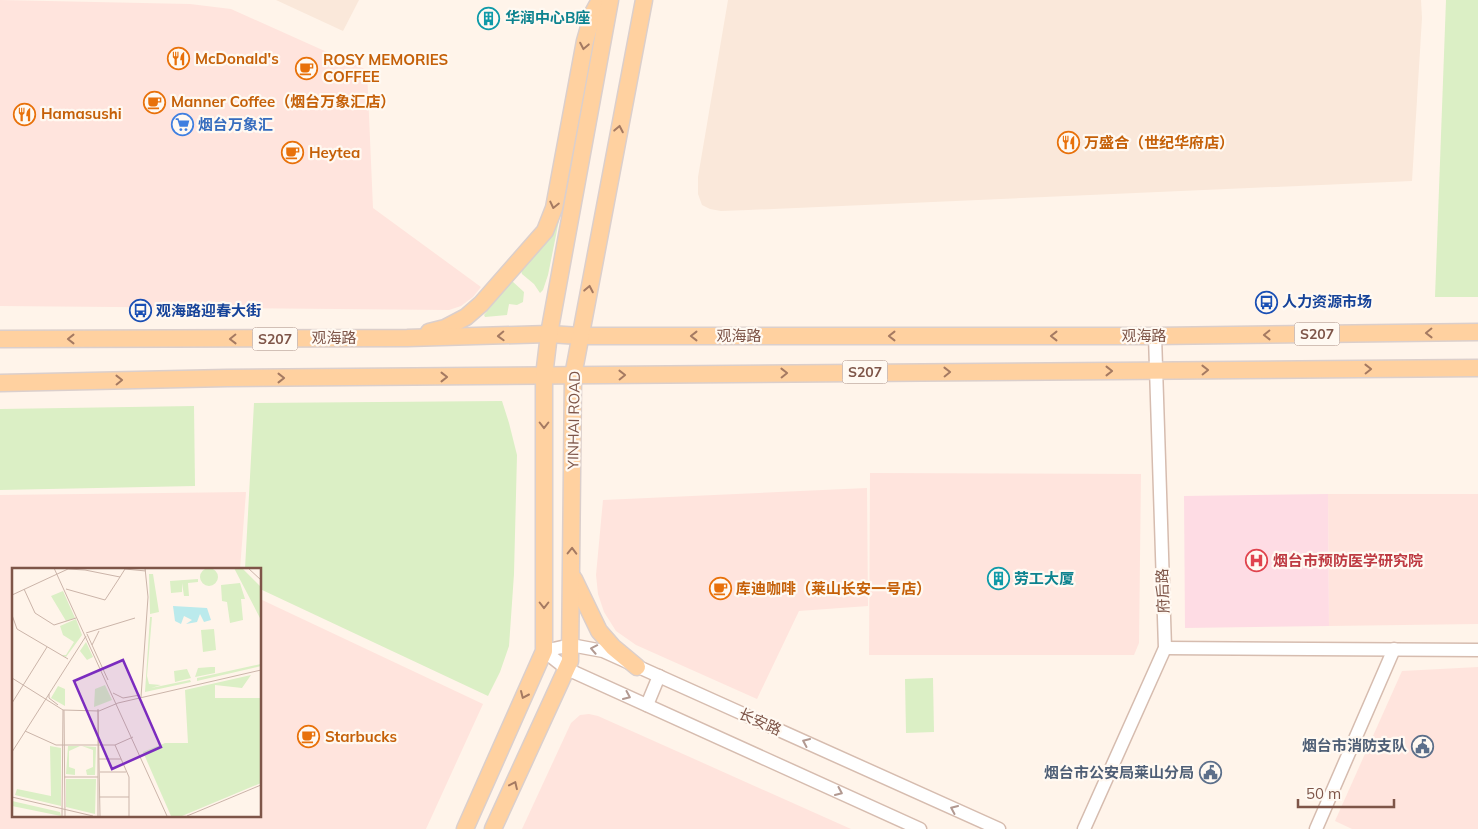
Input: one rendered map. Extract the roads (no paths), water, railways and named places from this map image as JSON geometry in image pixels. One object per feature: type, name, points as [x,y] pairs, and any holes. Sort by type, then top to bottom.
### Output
[{"type":"main road","points":[[407,338],[445,328],[466,317],[481,304],[545,231],[554,208],[585,41],[593,13],[600,0]]},
{"type":"main road","name":"YINHAI ROAD","points":[[465,829],[544,650],[544,376],[610,0]]},
{"type":"main road","name":"YINHAI ROAD","points":[[493,829],[570,661],[573,376],[644,0]]},
{"type":"main road","name":"观海路","points":[[0,339],[407,338],[550,334],[580,336],[1155,336],[1478,332]]},
{"type":"main road","name":"S207","points":[[0,383],[237,378],[1478,368]]},
{"type":"main road","points":[[571,572],[599,631],[614,647],[637,666]]},
{"type":"street","name":"府后路","points":[[1084,829],[1164,648],[1155,336]]},
{"type":"street","name":"长安路","points":[[544,650],[571,645],[603,651],[999,829]]},
{"type":"street","points":[[1164,648],[1478,650]]},
{"type":"street","points":[[1316,829],[1394,649]]},
{"type":"street","points":[[544,650],[567,669],[920,829]]},
{"type":"street","points":[[647,705],[659,676]]},
{"type":"place","name":"华润中心B座","points":[[489,18]]},
{"type":"place","name":"McDonald's","points":[[179,59]]},
{"type":"place","name":"ROSY MEMORIES COFFEE","points":[[307,69]]},
{"type":"place","name":"Manner Coffee（烟台万象汇店）","points":[[155,102]]},
{"type":"place","name":"Hamasushi","points":[[25,114]]},
{"type":"place","name":"烟台万象汇","points":[[182,125]]},
{"type":"place","name":"万盛合（世纪华府店）","points":[[1068,143]]},
{"type":"place","name":"Heytea","points":[[293,153]]},
{"type":"place","name":"人力资源市场","points":[[1266,302]]},
{"type":"place","name":"观海路迎春大街","points":[[140,311]]},
{"type":"place","name":"烟台市预防医学研究院","points":[[1257,561]]},
{"type":"place","name":"劳工大厦","points":[[998,579]]},
{"type":"place","name":"库迪咖啡（莱山长安一号店）","points":[[720,589]]},
{"type":"place","name":"Starbucks","points":[[309,737]]},
{"type":"place","name":"烟台市消防支队","points":[[1423,746]]},
{"type":"place","name":"烟台市公安局莱山分局","points":[[1210,773]]}]
